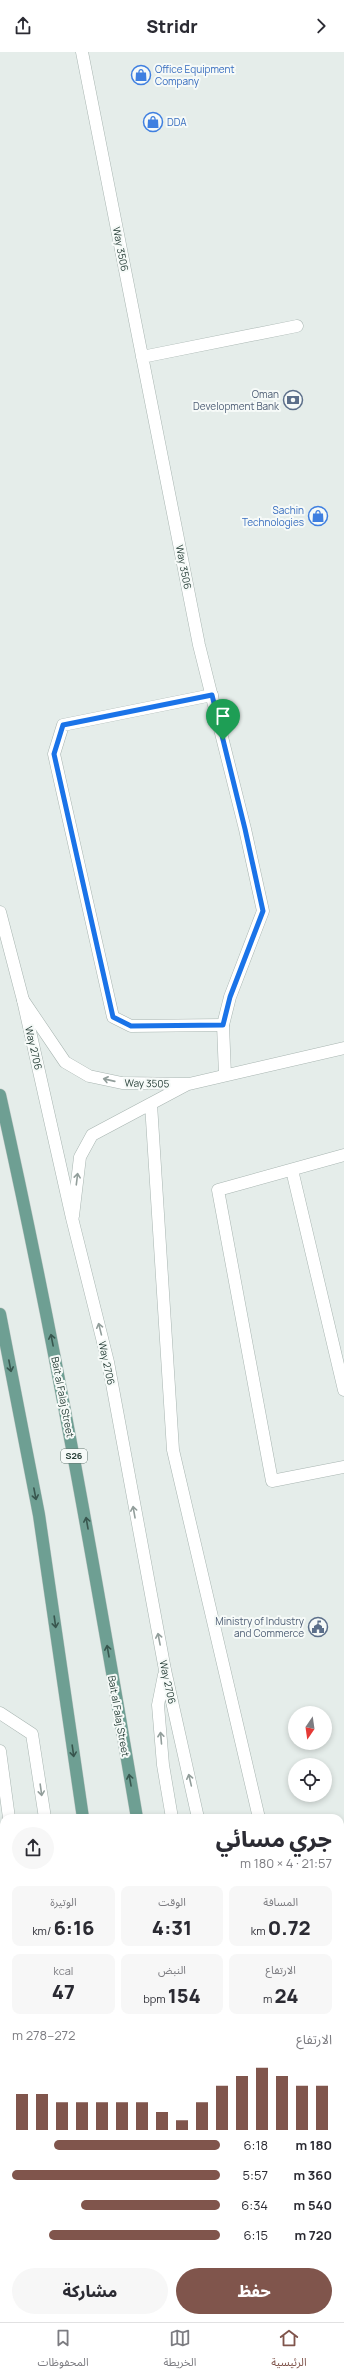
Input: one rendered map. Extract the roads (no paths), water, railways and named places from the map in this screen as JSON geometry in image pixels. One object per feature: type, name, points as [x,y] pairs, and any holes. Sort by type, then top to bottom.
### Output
[{"type":"main road","name":"Bait al Falaj Street","points":[[0,1096],[34,1243],[81,1490],[136,1814]]},
{"type":"main road","points":[[0,1314],[39,1515],[82,1814]]},
{"type":"street","name":"Way 3506","points":[[82,52],[199,645],[245,829],[263,911],[230,997],[223,1025],[225,1075]]},
{"type":"street","points":[[142,357],[298,326]]},
{"type":"street","points":[[212,695],[63,725],[54,754],[113,1017],[131,1026],[223,1025]]},
{"type":"street","name":"Way 2706","points":[[0,912],[23,1000],[72,1218],[108,1362],[165,1670],[197,1814]]},
{"type":"street","name":"Way 3505","points":[[23,1000],[65,1062],[89,1076],[122,1084],[189,1084]]},
{"type":"street","name":"Way 3505","points":[[72,1218],[80,1157],[92,1135],[189,1084],[344,1048]]},
{"type":"street","points":[[151,1104],[173,1450],[258,1814]]},
{"type":"street","points":[[344,1155],[218,1190],[272,1481],[344,1467]]},
{"type":"street","points":[[292,1170],[344,1390]]},
{"type":"street","points":[[165,1670],[158,1705],[163,1765],[171,1814]]},
{"type":"street","points":[[0,1713],[32,1734],[44,1814]]},
{"type":"street","points":[[0,1751],[8,1814]]},
{"type":"place","name":"Office Equipment Company","points":[[141,75]]},
{"type":"place","name":"DDA","points":[[153,122]]},
{"type":"place","name":"Oman Development Bank","points":[[293,400]]},
{"type":"place","name":"Sachin Technologies","points":[[318,516]]},
{"type":"place","name":"Ministry of Industry and Commerce","points":[[318,1627]]}]
